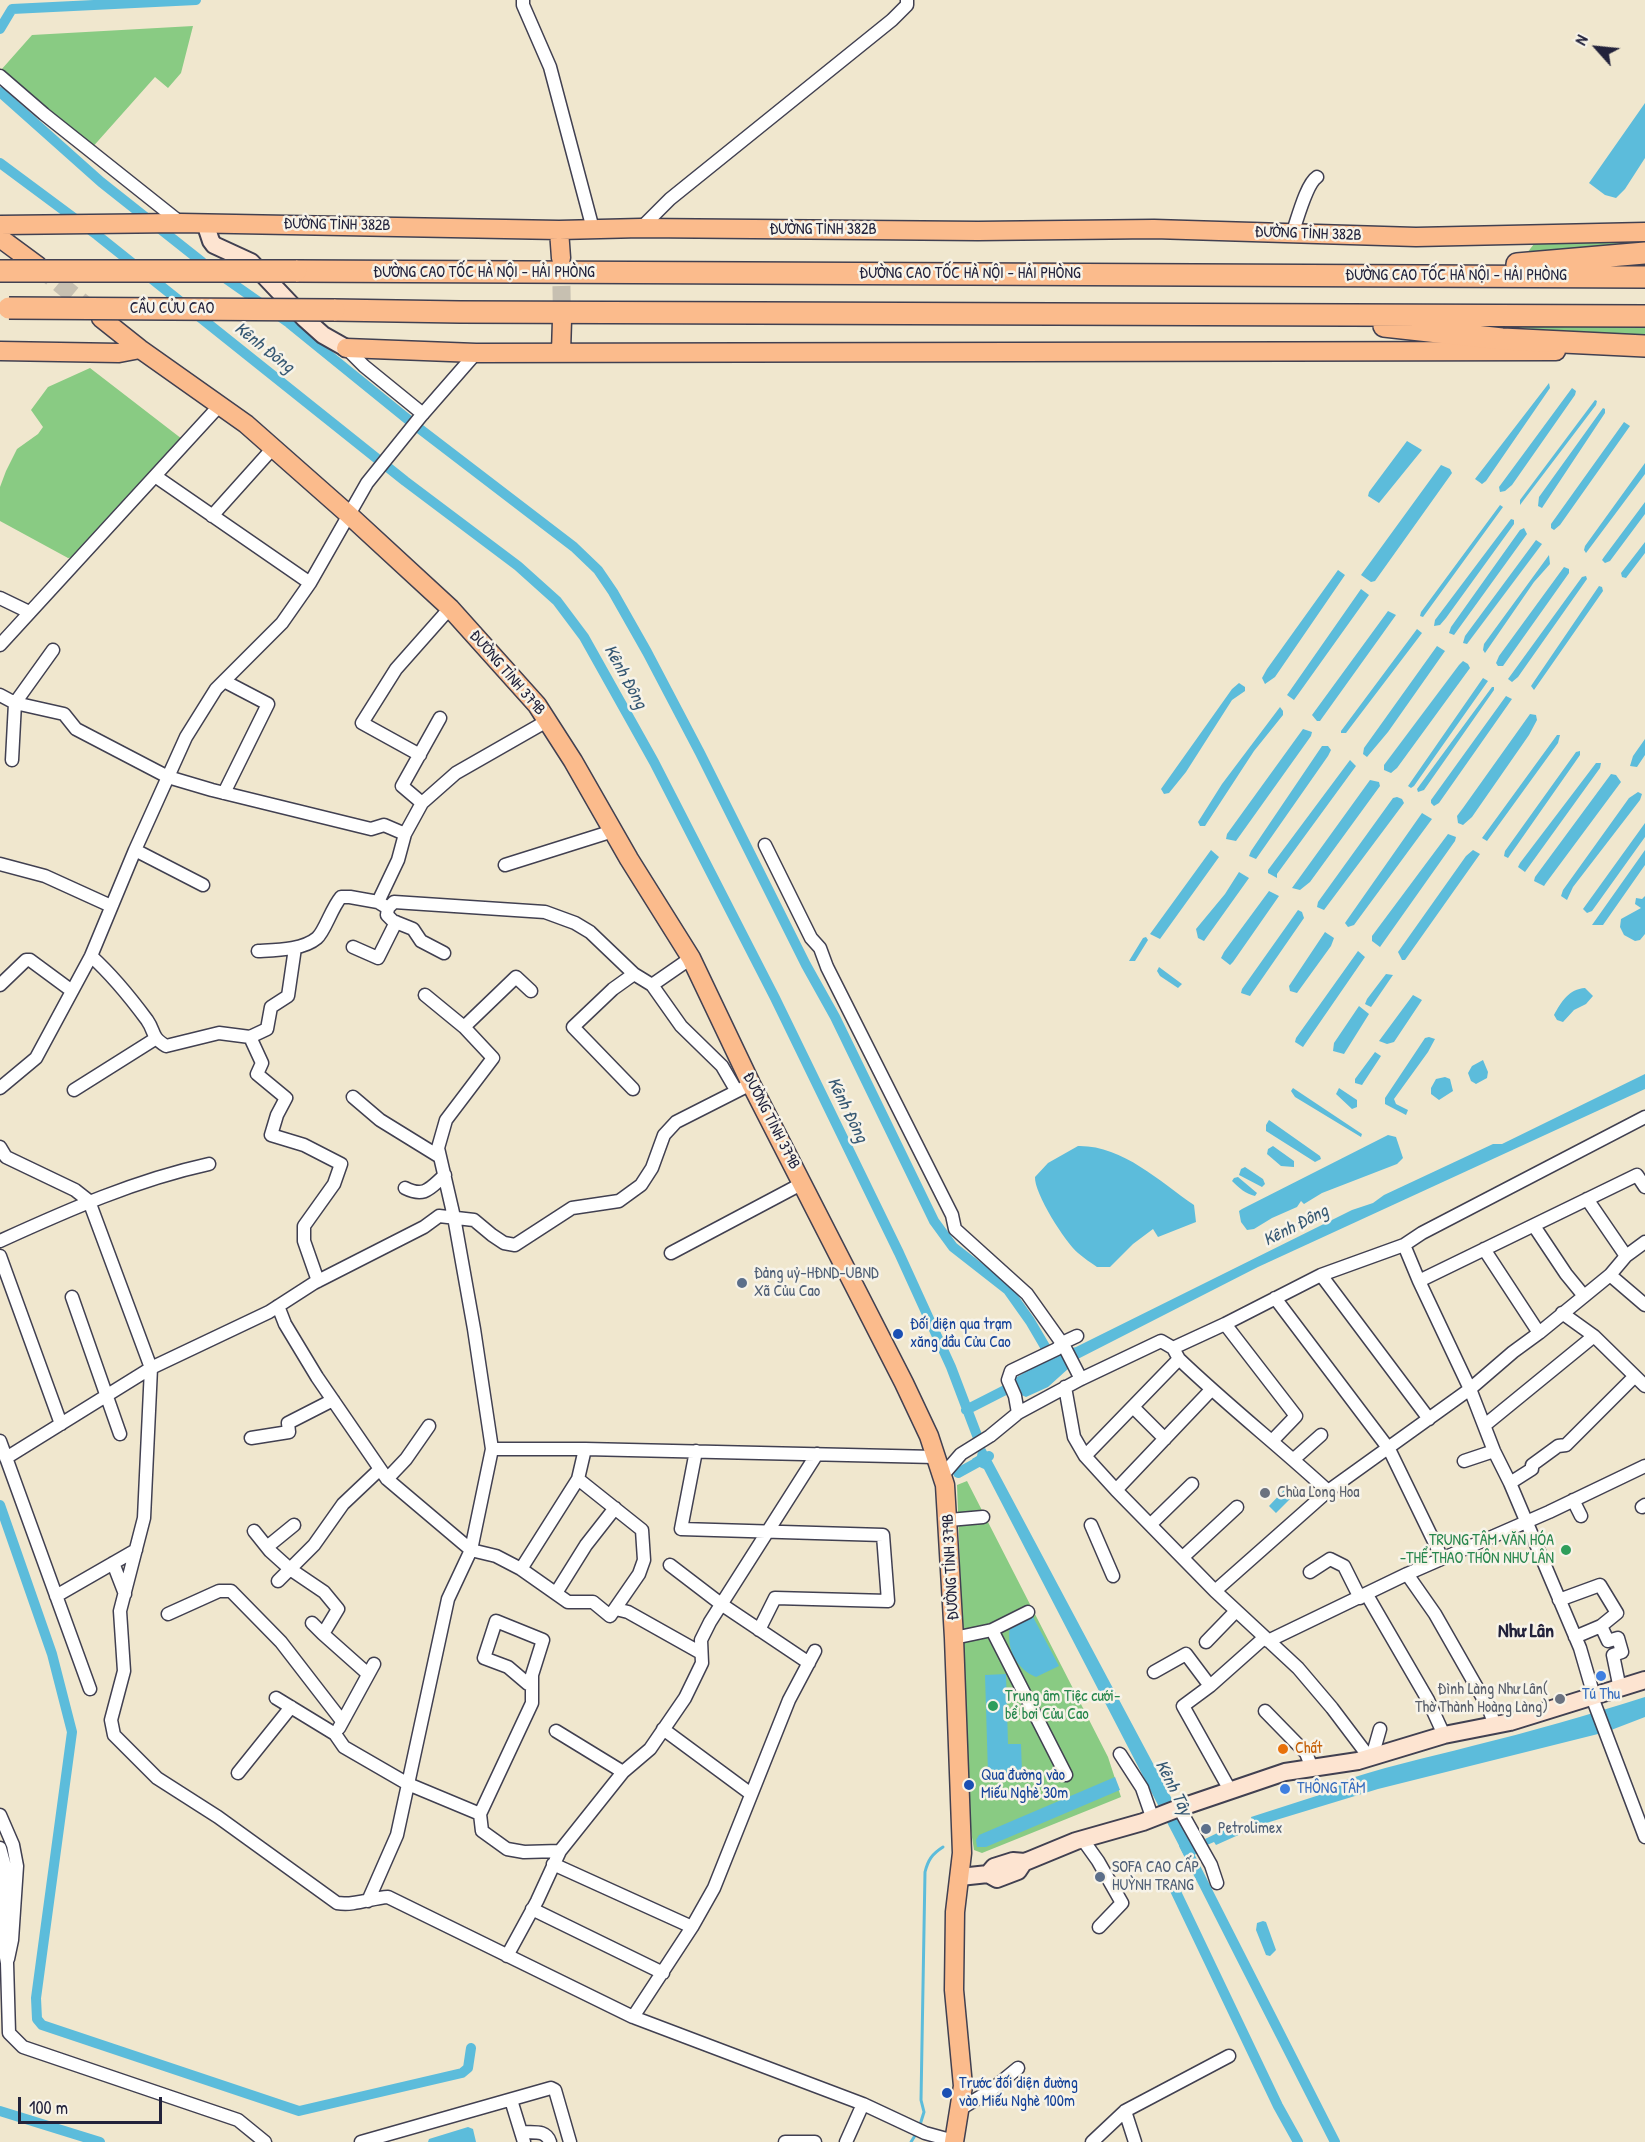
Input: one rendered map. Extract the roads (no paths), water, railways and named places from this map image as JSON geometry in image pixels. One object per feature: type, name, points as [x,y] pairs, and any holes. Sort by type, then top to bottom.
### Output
[{"type":"highway","points":[[460,273],[523,264],[1415,267],[1509,265],[1645,253]]},
{"type":"highway","name":"ĐƯỜNG CAO TỐC HÀ NỘI - HẢI PHÒNG","points":[[0,271],[1645,277]]},
{"type":"highway","name":"CẦU CỬU CAO","points":[[5,308],[334,309],[460,312],[955,312]]},
{"type":"highway","points":[[955,312],[1645,316]]},
{"type":"highway","points":[[955,312],[1131,321],[1347,323],[1502,339],[1645,346]]},
{"type":"main road","name":"ĐƯỜNG TỈNH 382B","points":[[0,225],[205,223],[559,230],[641,228],[978,231],[1154,229],[1416,237],[1645,232]]},
{"type":"main road","points":[[205,223],[214,245],[251,262],[304,318],[323,335],[346,348],[476,353],[1459,350],[1587,350],[1645,353]]},
{"type":"main road","points":[[559,230],[561,258]]},
{"type":"main road","points":[[0,238],[38,266]]},
{"type":"main road","name":"ĐƯỜNG TỈNH 379B","points":[[101,318],[140,349],[220,405],[348,514],[450,608],[537,705],[691,958],[743,1087],[803,1183],[929,1436],[947,1495],[949,1520],[962,1853],[955,1912],[954,1978],[963,2086],[954,2141]]},
{"type":"main road","points":[[561,352],[562,320]]},
{"type":"main road","points":[[0,351],[119,353],[140,349]]},
{"type":"main road","points":[[960,1877],[988,1874],[997,1879],[1018,1871],[1025,1862],[1083,1840],[1143,1822],[1152,1814],[1285,1772],[1358,1761],[1444,1735],[1595,1702],[1620,1689],[1645,1680]]},
{"type":"street","points":[[523,3],[550,67],[592,229]]},
{"type":"street","points":[[641,228],[670,199],[892,20],[907,3]]},
{"type":"street","points":[[0,76],[176,223]]},
{"type":"street","points":[[1292,234],[1308,189],[1317,177]]},
{"type":"street","points":[[346,348],[422,415]]},
{"type":"street","points":[[0,1088],[36,1058],[91,956],[135,850],[186,737],[216,689],[282,623],[310,583],[348,514],[389,453],[476,353]]},
{"type":"street","points":[[0,645],[220,405]]},
{"type":"street","points":[[212,516],[273,448]]},
{"type":"street","points":[[155,476],[310,583]]},
{"type":"street","points":[[0,598],[29,612]]},
{"type":"street","points":[[420,755],[362,723],[396,669],[450,608]]},
{"type":"street","points":[[12,760],[15,703],[53,650]]},
{"type":"street","points":[[224,681],[268,704],[224,793]]},
{"type":"street","points":[[0,695],[15,703],[64,714],[76,729],[168,777],[371,829],[384,825],[405,834]]},
{"type":"street","points":[[422,803],[402,786],[440,718]]},
{"type":"street","points":[[444,953],[421,941],[413,929],[396,922],[387,915],[383,905],[405,834],[422,803],[456,773],[547,721]]},
{"type":"street","points":[[505,866],[613,831]]},
{"type":"street","points":[[765,845],[811,938],[820,948],[842,998],[952,1215],[955,1229],[1027,1294],[1063,1344],[1081,1379]]},
{"type":"street","points":[[135,850],[202,885]]},
{"type":"street","points":[[0,864],[45,876],[111,906]]},
{"type":"street","points":[[6,1458],[151,1368],[278,1306],[318,1281],[414,1232],[439,1216],[474,1220],[492,1236],[504,1243],[515,1245],[572,1208],[619,1201],[641,1185],[652,1168],[664,1135],[676,1122],[743,1087],[681,1026],[652,985],[634,974],[582,926],[545,912],[394,902],[383,905],[341,897],[334,905],[318,938],[295,948],[258,951]]},
{"type":"street","points":[[353,947],[378,958],[396,922]]},
{"type":"street","points":[[91,956],[110,973],[149,1023],[155,1039],[166,1046],[219,1033],[250,1037],[267,1029],[271,1007],[288,996],[295,948]]},
{"type":"street","points":[[652,985],[691,958]]},
{"type":"street","points":[[0,985],[26,960],[30,960],[72,991]]},
{"type":"street","points":[[633,1089],[573,1027],[613,989],[634,974]]},
{"type":"street","points":[[464,1027],[516,977],[531,991]]},
{"type":"street","points":[[368,1901],[397,1835],[448,1599],[471,1550],[492,1449],[454,1217],[438,1148],[446,1120],[493,1058],[464,1027],[425,995]]},
{"type":"street","points":[[250,1037],[262,1063],[257,1074],[286,1098],[277,1115],[271,1135],[304,1145],[341,1164],[334,1184],[304,1226],[304,1241],[318,1281]]},
{"type":"street","points":[[74,1090],[155,1039]]},
{"type":"street","points":[[353,1097],[380,1119],[440,1157]]},
{"type":"street","points":[[1085,1456],[1133,1407],[1176,1354],[1225,1324],[1321,1275],[1404,1245],[1422,1233],[1645,1117]]},
{"type":"street","points":[[0,1147],[6,1157],[75,1190],[89,1201],[151,1368],[144,1518],[120,1611],[124,1671],[111,1720],[114,1735],[157,1778],[218,1817],[337,1903],[347,1905],[388,1897],[633,2017],[863,2104],[925,2133],[954,2141]]},
{"type":"street","points":[[0,1241],[89,1201],[172,1172],[209,1164]]},
{"type":"street","points":[[405,1188],[416,1194],[427,1191],[445,1175]]},
{"type":"street","points":[[1419,1281],[1637,1175],[1645,1187]]},
{"type":"street","points":[[671,1253],[803,1183]]},
{"type":"street","points":[[1587,1199],[1626,1256]]},
{"type":"street","points":[[1534,1226],[1566,1274],[1584,1296]]},
{"type":"street","points":[[1215,1591],[1328,1491],[1470,1389],[1610,1275],[1626,1256],[1645,1242]]},
{"type":"street","points":[[1404,1245],[1470,1389],[1494,1451],[1510,1483],[1575,1637],[1595,1702],[1645,1837]]},
{"type":"street","points":[[1484,1248],[1539,1333]]},
{"type":"street","points":[[0,1256],[61,1424]]},
{"type":"street","points":[[1321,1275],[1429,1419]]},
{"type":"street","points":[[1610,1275],[1645,1305]]},
{"type":"street","points":[[72,1297],[120,1434]]},
{"type":"street","points":[[1275,1298],[1389,1449],[1442,1558]]},
{"type":"street","points":[[278,1306],[285,1324],[383,1474],[471,1550],[496,1556],[521,1569],[568,1602],[593,1602],[610,1616],[639,1574],[644,1560],[642,1530],[578,1479]]},
{"type":"street","points":[[1510,1483],[1532,1469],[1532,1465],[1558,1446],[1566,1445],[1638,1379],[1594,1336],[1562,1313]]},
{"type":"street","points":[[1225,1324],[1296,1416],[1272,1441]]},
{"type":"street","points":[[1018,1413],[1015,1396],[1008,1380],[1011,1371],[1077,1336]]},
{"type":"street","points":[[1485,1425],[1594,1336]]},
{"type":"street","points":[[942,1476],[961,1454],[990,1436],[1018,1413],[1065,1387],[1161,1341],[1211,1390],[1328,1491]]},
{"type":"street","points":[[1065,1387],[1074,1437],[1085,1456],[1215,1591],[1298,1668],[1370,1757]]},
{"type":"street","points":[[1116,1490],[1211,1390]]},
{"type":"street","points":[[251,1438],[289,1432],[288,1423],[333,1400]]},
{"type":"street","points":[[1133,1407],[1165,1439]]},
{"type":"street","points":[[278,1581],[314,1545],[343,1504],[406,1459],[429,1425]]},
{"type":"street","points":[[1294,1460],[1321,1435]]},
{"type":"street","points":[[0,1441],[90,1689]]},
{"type":"street","points":[[492,1449],[935,1457]]},
{"type":"street","points":[[521,1569],[578,1479],[585,1449]]},
{"type":"street","points":[[696,1451],[681,1529],[882,1535],[888,1601],[775,1598],[759,1630]]},
{"type":"street","points":[[1464,1461],[1494,1451]]},
{"type":"street","points":[[507,1956],[560,1851],[623,1772],[650,1749],[685,1698],[702,1663],[701,1640],[721,1604],[817,1454]]},
{"type":"street","points":[[1230,1790],[1183,1706],[1266,1640],[1645,1466]]},
{"type":"street","points":[[1151,1524],[1192,1484]]},
{"type":"street","points":[[1573,1500],[1581,1516]]},
{"type":"street","points":[[1183,1557],[1237,1507]]},
{"type":"street","points":[[556,1593],[586,1545],[615,1508]]},
{"type":"street","points":[[949,1520],[983,1517]]},
{"type":"street","points":[[267,1547],[294,1525]]},
{"type":"street","points":[[1091,1525],[1113,1576]]},
{"type":"street","points":[[254,1531],[290,1569],[324,1592],[338,1609],[323,1634]]},
{"type":"street","points":[[56,1596],[136,1550]]},
{"type":"street","points":[[1310,1572],[1330,1559],[1344,1566],[1428,1700],[1444,1735]]},
{"type":"street","points":[[113,1563],[124,1594]]},
{"type":"street","points":[[633,2017],[692,1928],[714,1888],[789,1700],[812,1657],[759,1630],[670,1566]]},
{"type":"street","points":[[1407,1575],[1435,1614],[1488,1707],[1495,1725]]},
{"type":"street","points":[[1558,1600],[1600,1585],[1617,1613],[1601,1626],[1575,1637]]},
{"type":"street","points":[[168,1614],[219,1591],[231,1591],[281,1642],[342,1721]]},
{"type":"street","points":[[616,1609],[628,1612],[701,1653]]},
{"type":"street","points":[[1206,1642],[1236,1611]]},
{"type":"street","points":[[954,1638],[992,1630],[1028,1612]]},
{"type":"street","points":[[528,1684],[508,1667],[484,1658],[496,1621],[543,1640],[532,1675],[532,1703],[480,1814],[482,1832],[507,1849],[524,1852],[560,1851]]},
{"type":"street","points":[[312,1623],[323,1634],[371,1669],[335,1734]]},
{"type":"street","points":[[1601,1626],[1608,1641],[1618,1638],[1622,1652],[1612,1655],[1620,1689]]},
{"type":"street","points":[[992,1630],[1066,1776]]},
{"type":"street","points":[[1155,1672],[1186,1654],[1210,1686]]},
{"type":"street","points":[[276,1698],[335,1734],[344,1747],[408,1784],[480,1814]]},
{"type":"street","points":[[238,1773],[291,1707]]},
{"type":"street","points":[[1265,1711],[1306,1753],[1312,1768]]},
{"type":"street","points":[[663,1729],[751,1794]]},
{"type":"street","points":[[1370,1757],[1380,1729]]},
{"type":"street","points":[[556,1731],[623,1772]]},
{"type":"street","points":[[1120,1754],[1142,1788],[1152,1814]]},
{"type":"street","points":[[1180,1807],[1211,1865],[1217,1884]]},
{"type":"street","points":[[0,1815],[13,1845],[17,1866],[12,1940],[7,1963]]},
{"type":"street","points":[[1083,1840],[1122,1903],[1099,1927]]},
{"type":"street","points":[[0,1848],[6,1870],[3,1941],[7,1963],[9,2033],[23,2048],[238,2120],[265,2142]]},
{"type":"street","points":[[553,1864],[692,1928]]},
{"type":"street","points":[[532,1909],[663,1973]]},
{"type":"street","points":[[1092,2142],[1125,2111],[1229,2056]]},
{"type":"street","points":[[960,2109],[990,2091],[1018,2068]]},
{"type":"street","points":[[361,2142],[395,2137],[551,2088],[555,2090],[570,2142]]},
{"type":"street","points":[[511,2100],[523,2137],[542,2132],[550,2142]]},
{"type":"street","points":[[846,2142],[863,2104]]},
{"type":"street","points":[[1125,2111],[1135,2142]]},
{"type":"street","points":[[786,2142],[815,2142]]},
{"type":"water","points":[[1645,103],[1645,158],[1625,189],[1616,198],[1605,195],[1589,183]]},
{"type":"water","points":[[1549,383],[1550,388],[1486,481],[1482,484],[1475,479]]},
{"type":"water","points":[[1572,388],[1576,391],[1575,395],[1512,485],[1500,492],[1499,487]]},
{"type":"water","points":[[1595,400],[1596,405],[1520,505],[1520,500]]},
{"type":"water","points":[[1603,408],[1605,413],[1542,508],[1538,506],[1539,497]]},
{"type":"water","points":[[1624,422],[1630,426],[1560,525],[1554,530],[1551,528],[1551,524]]},
{"type":"water","points":[[1407,441],[1422,450],[1379,503],[1368,496],[1369,492]]},
{"type":"water","points":[[1645,463],[1645,474],[1586,553],[1585,546]]},
{"type":"water","points":[[1441,465],[1450,469],[1452,473],[1375,581],[1371,582],[1361,575]]},
{"type":"water","points":[[1645,502],[1645,514],[1610,561],[1605,563],[1602,560]]},
{"type":"water","points":[[1500,505],[1503,507],[1423,617],[1420,616],[1421,612]]},
{"type":"water","points":[[1511,519],[1514,520],[1514,524],[1446,618],[1440,625],[1434,626],[1435,620]]},
{"type":"water","points":[[1524,528],[1527,534],[1454,635],[1449,633],[1520,530]]},
{"type":"water","points":[[1536,540],[1542,544],[1467,644],[1463,643],[1465,636]]},
{"type":"water","points":[[1645,542],[1645,553],[1626,578],[1622,577],[1621,573]]},
{"type":"water","points":[[1549,555],[1550,564],[1534,582],[1485,653],[1484,644]]},
{"type":"water","points":[[1564,567],[1569,569],[1569,573],[1503,666],[1498,666],[1496,663],[1499,656]]},
{"type":"water","points":[[1338,570],[1345,575],[1275,677],[1265,684],[1262,678],[1267,669]]},
{"type":"water","points":[[1586,576],[1587,579],[1518,677],[1512,682],[1508,679],[1582,577]]},
{"type":"water","points":[[1599,586],[1603,591],[1534,690],[1531,686]]},
{"type":"water","points":[[1361,589],[1369,595],[1294,700],[1287,695]]},
{"type":"water","points":[[1388,611],[1396,615],[1320,721],[1317,721],[1312,715]]},
{"type":"water","points":[[1417,629],[1422,633],[1346,733],[1341,733],[1341,731]]},
{"type":"water","points":[[1437,646],[1445,651],[1388,732],[1367,757],[1363,754],[1364,748]]},
{"type":"water","points":[[1463,661],[1470,668],[1397,768],[1391,773],[1384,770],[1384,765]]},
{"type":"water","points":[[1483,678],[1488,681],[1414,786],[1411,788],[1408,786]]},
{"type":"water","points":[[1239,683],[1245,687],[1245,691],[1232,700],[1186,772],[1169,793],[1164,794],[1161,789],[1232,689]]},
{"type":"water","points":[[1492,687],[1494,690],[1424,790],[1418,792],[1417,789]]},
{"type":"water","points":[[1506,696],[1512,699],[1439,803],[1434,806],[1431,800]]},
{"type":"water","points":[[1280,707],[1283,715],[1254,751],[1205,826],[1200,826],[1198,822],[1222,784]]},
{"type":"water","points":[[1530,714],[1536,715],[1537,720],[1529,735],[1472,817],[1463,825],[1458,823],[1457,816]]},
{"type":"water","points":[[1303,729],[1312,732],[1311,736],[1236,841],[1226,839],[1227,834]]},
{"type":"water","points":[[1557,735],[1560,735],[1558,743],[1487,841],[1482,838]]},
{"type":"water","points":[[1645,739],[1645,755],[1637,767],[1630,766],[1633,756]]},
{"type":"water","points":[[1322,746],[1328,746],[1331,750],[1328,756],[1256,859],[1249,856],[1251,851]]},
{"type":"water","points":[[1580,751],[1580,755],[1508,858],[1504,856],[1505,851],[1576,752]]},
{"type":"water","points":[[1350,760],[1356,766],[1277,874],[1277,878],[1268,873],[1268,870]]},
{"type":"water","points":[[1596,763],[1601,763],[1600,768],[1525,872],[1518,867],[1520,863]]},
{"type":"water","points":[[1611,774],[1616,775],[1621,782],[1544,886],[1534,881],[1535,877]]},
{"type":"water","points":[[1370,780],[1379,782],[1380,786],[1310,882],[1300,890],[1292,888]]},
{"type":"water","points":[[1638,792],[1642,794],[1640,800],[1573,887],[1567,900],[1561,896],[1629,798]]},
{"type":"water","points":[[1397,797],[1404,803],[1324,910],[1317,907],[1318,902],[1393,798]]},
{"type":"water","points":[[1422,813],[1432,819],[1354,925],[1348,927],[1345,923]]},
{"type":"water","points":[[1645,823],[1645,837],[1592,911],[1587,913],[1583,909]]},
{"type":"water","points":[[1448,834],[1456,837],[1455,841],[1380,947],[1372,941],[1372,936]]},
{"type":"water","points":[[1211,850],[1219,857],[1160,939],[1150,934]]},
{"type":"water","points":[[1473,850],[1480,854],[1405,960],[1402,960],[1398,952],[1466,856]]},
{"type":"water","points":[[1645,850],[1645,865],[1603,925],[1592,925]]},
{"type":"water","points":[[1239,872],[1249,878],[1204,941],[1198,938],[1196,929],[1225,894]]},
{"type":"water","points":[[1269,891],[1279,896],[1230,965],[1221,958],[1224,952]]},
{"type":"water","points":[[1645,896],[1645,934],[1640,940],[1635,941],[1624,935],[1620,927],[1621,919],[1641,908],[1635,904],[1636,898],[1642,899]]},
{"type":"water","points":[[1298,910],[1302,912],[1304,918],[1250,996],[1241,993],[1242,989]]},
{"type":"water","points":[[1325,932],[1334,938],[1331,946],[1297,993],[1290,991],[1289,986]]},
{"type":"water","points":[[1146,937],[1148,940],[1135,961],[1129,961],[1143,938]]},
{"type":"water","points":[[1358,951],[1365,957],[1303,1047],[1295,1042],[1296,1038]]},
{"type":"water","points":[[1159,967],[1182,984],[1178,988],[1160,976],[1157,971]]},
{"type":"water","points":[[1386,974],[1393,975],[1371,1007],[1365,1004],[1367,999]]},
{"type":"water","points":[[1585,988],[1593,996],[1586,1004],[1574,1010],[1563,1022],[1557,1020],[1554,1015],[1566,997],[1574,991]]},
{"type":"water","points":[[1413,995],[1422,1000],[1394,1042],[1387,1044],[1379,1041]]},
{"type":"water","points":[[1359,1006],[1369,1014],[1344,1054],[1333,1051],[1334,1043]]},
{"type":"water","points":[[1425,1038],[1435,1039],[1428,1052],[1394,1099],[1396,1104],[1408,1110],[1406,1115],[1385,1104],[1385,1098]]},
{"type":"water","points":[[1375,1052],[1381,1056],[1362,1085],[1355,1083],[1355,1079]]},
{"type":"water","points":[[1483,1060],[1488,1072],[1487,1078],[1476,1084],[1471,1081],[1468,1073],[1472,1066]]},
{"type":"water","points":[[1645,1074],[1645,1089],[1258,1267],[1068,1364],[1069,1368],[1048,1387],[1026,1397],[1019,1394],[1010,1381],[1062,1351],[1076,1347],[1352,1210],[1373,1203],[1384,1195],[1493,1144],[1502,1144]]},
{"type":"water","points":[[1445,1077],[1450,1079],[1453,1091],[1439,1100],[1431,1094],[1431,1088],[1436,1079]]},
{"type":"water","points":[[1293,1088],[1362,1134],[1361,1137],[1295,1097],[1291,1091]]},
{"type":"water","points":[[1339,1088],[1357,1100],[1357,1107],[1352,1109],[1336,1094]]},
{"type":"water","points":[[1269,1120],[1320,1156],[1321,1159],[1315,1162],[1266,1131]]},
{"type":"water","points":[[1388,1135],[1396,1137],[1403,1158],[1397,1164],[1322,1193],[1304,1204],[1301,1201],[1297,1207],[1254,1229],[1247,1230],[1241,1222],[1239,1211],[1242,1209]]},
{"type":"water","points":[[1078,1146],[1110,1151],[1139,1166],[1194,1205],[1196,1222],[1158,1237],[1153,1229],[1133,1244],[1110,1267],[1097,1267],[1078,1253],[1066,1239],[1051,1217],[1036,1184],[1035,1177],[1048,1163]]},
{"type":"water","points":[[1273,1146],[1294,1161],[1294,1167],[1281,1166],[1267,1154],[1268,1149]]},
{"type":"water","points":[[1245,1167],[1263,1179],[1265,1184],[1262,1187],[1239,1175],[1241,1169]]},
{"type":"water","points":[[1238,1177],[1257,1193],[1255,1196],[1232,1181]]},
{"type":"water","points":[[985,1448],[1181,1816],[1198,1853],[1186,1859],[984,1469],[975,1465],[972,1459],[977,1456],[978,1451]]},
{"type":"water","points":[[1285,1489],[1292,1497],[1276,1513],[1269,1506]]},
{"type":"water","points":[[1032,1615],[1059,1666],[1036,1677],[1023,1669],[1014,1657],[1009,1635],[1010,1627]]},
{"type":"water","points":[[1006,1674],[1008,1744],[1021,1744],[1022,1772],[988,1774],[985,1675]]},
{"type":"water","points":[[1645,1697],[1645,1717],[1606,1732],[1378,1789],[1263,1824],[1216,1845],[1214,1842],[1207,1845],[1205,1839],[1238,1823],[1239,1826],[1252,1822],[1251,1817],[1335,1790],[1334,1784],[1351,1778],[1581,1717]]},
{"type":"water","points":[[1115,1777],[1120,1790],[986,1847],[977,1847],[976,1840],[979,1835]]},
{"type":"water","points":[[1266,1922],[1276,1950],[1270,1956],[1266,1955],[1256,1930],[1257,1923]]},
{"type":"water","points":[[468,2127],[473,2129],[476,2142],[428,2142],[429,2139]]},
{"type":"waterway","points":[[0,29],[12,9],[196,0]]},
{"type":"waterway","points":[[0,92],[101,182],[202,262],[289,323],[416,426],[574,547],[598,570],[647,652],[700,753],[806,965],[835,1017],[934,1221],[953,1247],[1008,1290],[1047,1350]]},
{"type":"waterway","name":"Kênh Đông","points":[[0,163],[97,235],[405,481],[518,566],[557,601],[584,637],[654,762],[775,998],[899,1253],[951,1367],[978,1438]]},
{"type":"waterway","name":"Kênh Đông","points":[[966,1410],[1017,1384]]},
{"type":"waterway","points":[[956,1468],[958,1473],[989,1456]]},
{"type":"waterway","points":[[0,1505],[52,1654],[72,1732],[36,1998],[37,2019],[42,2025],[299,2111],[462,2073],[468,2068],[471,2048]]},
{"type":"waterway","name":"Kênh Tây","points":[[1184,1845],[1335,2142]]},
{"type":"waterway","points":[[919,2128],[924,2112],[921,2100],[925,1872],[931,1858],[943,1847]]},
{"type":"waterway","points":[[1175,1890],[1278,2106],[1298,2142]]},
{"type":"waterway","points":[[0,2111],[100,2142]]},
{"type":"waterway","points":[[911,2142],[916,2134]]},
{"type":"tunnel","points":[[561,259],[562,320]]},
{"type":"tunnel","points":[[38,266],[95,313]]},
{"type":"place","name":"Đảng uỷ-HĐND-UBND Xã Củu Cao","points":[[742,1283]]},
{"type":"place","name":"Đối diện qua trạm xăng dầu Cửu Cao","points":[[898,1334]]},
{"type":"place","name":"Chùa Long Hoa","points":[[1265,1493]]},
{"type":"place","name":"TRUNG TÂM VĂN HÓA -THỂ THAO THÔN NHƯ LÂN","points":[[1566,1550]]},
{"type":"place","name":"Tú Thu","points":[[1601,1676]]},
{"type":"place","name":"Đình Làng Như Lân( Thờ Thành Hoàng Làng)","points":[[1560,1699]]},
{"type":"place","name":"Trung âm Tiệc cưới- bể bơi Cửu Cao","points":[[993,1706]]},
{"type":"place","name":"Chất","points":[[1283,1749]]},
{"type":"place","name":"Qua đường vào Miếu Nghè 30m","points":[[969,1785]]},
{"type":"place","name":"THÔNG TÂM","points":[[1285,1789]]},
{"type":"place","name":"Petrolimex","points":[[1206,1829]]},
{"type":"place","name":"SOFA CAO CẤP HUỲNH TRANG","points":[[1100,1877]]},
{"type":"place","name":"Trước đối diện đường vào Miếu Nghè 100m","points":[[947,2093]]},
{"type":"district","name":"Như Lân","points":[[1526,1632]]}]
